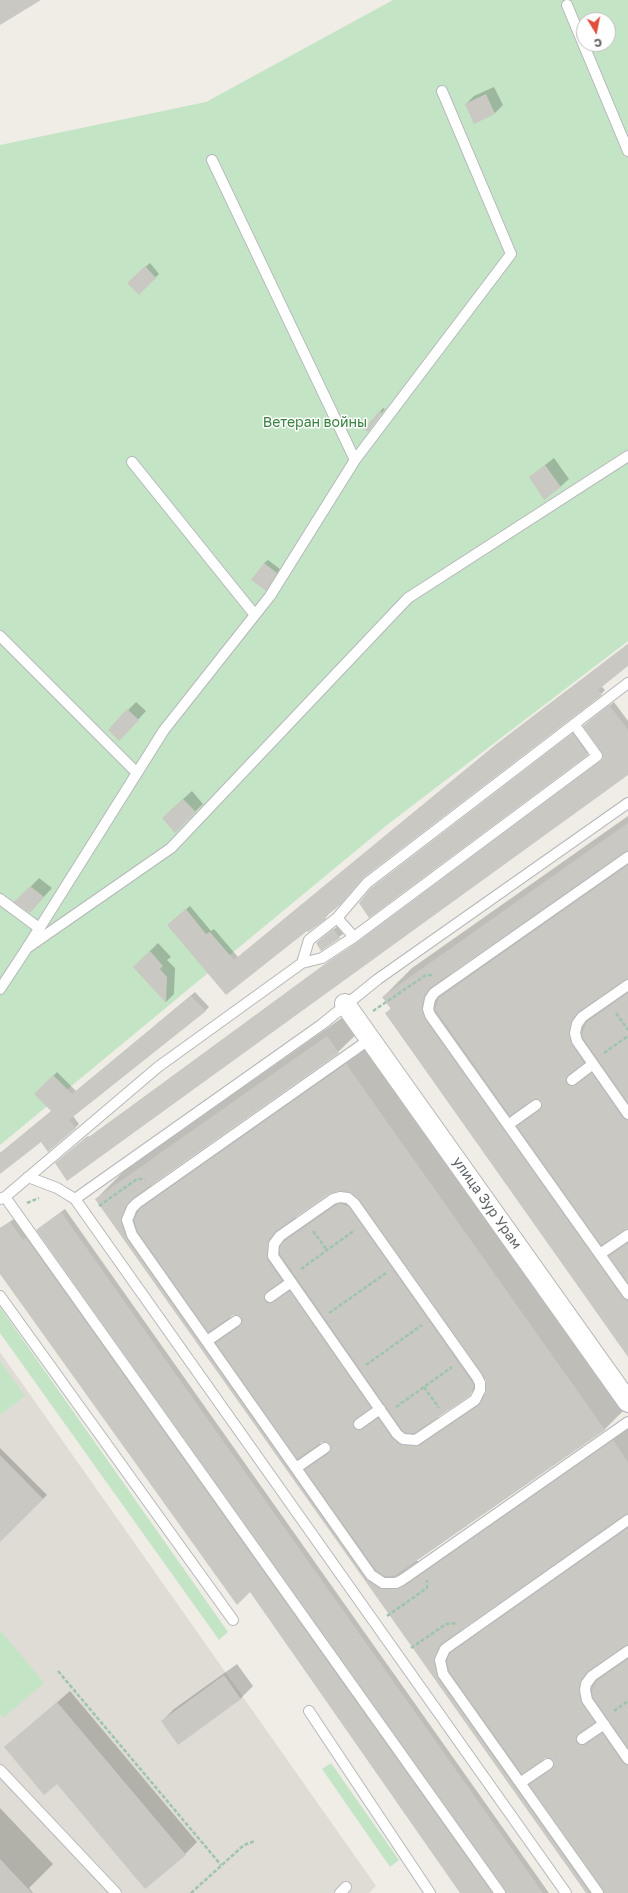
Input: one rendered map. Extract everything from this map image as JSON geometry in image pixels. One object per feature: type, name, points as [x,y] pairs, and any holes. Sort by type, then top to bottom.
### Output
[{"type":"street","name":"улица Зур Урам","points":[[345,1004],[628,1402]]},
{"type":"lane","points":[[567,5],[628,151]]},
{"type":"lane","points":[[0,989],[164,730],[270,596],[355,460],[511,254],[442,91]]},
{"type":"lane","points":[[212,160],[355,460]]},
{"type":"lane","points":[[27,948],[171,848],[408,598],[628,456]]},
{"type":"lane","points":[[132,462],[255,615]]},
{"type":"lane","points":[[0,636],[137,773]]},
{"type":"lane","points":[[302,963],[309,940],[338,918],[367,883],[628,683]]},
{"type":"lane","points":[[500,1893],[15,1210],[3,1198],[158,1067],[302,963],[322,958],[354,937],[597,756],[574,724]]},
{"type":"lane","points":[[75,1199],[321,1025],[345,1004],[378,979],[628,803]]},
{"type":"lane","points":[[628,857],[434,994],[430,999],[428,1009],[430,1015],[628,1294]]},
{"type":"lane","points":[[0,899],[39,928]]},
{"type":"lane","points":[[338,918],[354,937]]},
{"type":"lane","points":[[628,985],[582,1017],[576,1029],[577,1041],[628,1114]]},
{"type":"lane","points":[[370,1039],[132,1208],[127,1220],[132,1235],[376,1580],[389,1584],[402,1580],[628,1422]]},
{"type":"lane","points":[[572,1080],[592,1063]]},
{"type":"lane","points":[[508,1125],[536,1105]]},
{"type":"lane","points":[[28,1177],[57,1188],[75,1199],[566,1893]]},
{"type":"lane","points":[[340,1197],[352,1201],[367,1222],[477,1377],[480,1390],[475,1400],[447,1420],[422,1437],[409,1440],[402,1438],[397,1434],[274,1260],[273,1247],[280,1236],[333,1199],[340,1197]]},
{"type":"lane","points":[[600,1254],[628,1235]]},
{"type":"lane","points":[[270,1298],[289,1281]]},
{"type":"lane","points":[[0,1296],[233,1620]]},
{"type":"lane","points":[[208,1341],[236,1321]]},
{"type":"lane","points":[[359,1424],[382,1413]]},
{"type":"lane","points":[[296,1468],[325,1448]]},
{"type":"lane","points":[[598,1893],[443,1674],[440,1667],[441,1655],[445,1649],[628,1520]]},
{"type":"lane","points":[[628,1651],[592,1676],[586,1684],[585,1690],[587,1700],[628,1759]]},
{"type":"lane","points":[[309,1711],[430,1893]]},
{"type":"lane","points":[[582,1740],[604,1724]]},
{"type":"lane","points":[[520,1783],[548,1764]]},
{"type":"lane","points":[[0,1770],[116,1893]]},
{"type":"path","points":[[386,1003],[421,978]]},
{"type":"path","points":[[607,1000],[628,1030]]},
{"type":"path","points":[[592,1063],[628,1036]]},
{"type":"path","points":[[100,1205],[132,1182]]},
{"type":"path","points":[[15,1210],[36,1198],[43,1196]]},
{"type":"path","points":[[305,1219],[327,1250]]},
{"type":"path","points":[[289,1281],[327,1250],[367,1222]]},
{"type":"path","points":[[317,1321],[398,1265]]},
{"type":"path","points":[[354,1373],[434,1317]]},
{"type":"path","points":[[382,1413],[424,1387],[464,1359]]},
{"type":"path","points":[[424,1387],[447,1420]]},
{"type":"path","points":[[389,1615],[422,1592]]},
{"type":"path","points":[[412,1648],[446,1624]]},
{"type":"path","points":[[58,1671],[221,1866]]},
{"type":"path","points":[[191,1893],[244,1845],[255,1841]]},
{"type":"shaded area","points":[[0,1352],[376,1886],[369,1893],[0,1893]]},
{"type":"green space","name":"Ветеран войны","points":[[393,0],[628,0],[628,641],[387,825],[0,1145],[0,145],[206,102]]},
{"type":"green space","points":[[0,1307],[228,1632],[219,1640],[0,1333]]},
{"type":"green space","points":[[0,1361],[25,1396],[0,1415]]},
{"type":"green space","points":[[0,1630],[44,1683],[3,1718],[0,1714]]},
{"type":"green space","points":[[331,1763],[399,1860],[390,1867],[322,1769]]},
{"type":"building","points":[[0,0],[41,0],[0,25]]},
{"type":"building","points":[[486,94],[495,114],[474,124],[465,104]]},
{"type":"building","points":[[145,266],[156,278],[139,295],[127,283]]},
{"type":"building","points":[[379,411],[382,413],[368,432],[364,429]]},
{"type":"building","points":[[545,465],[561,487],[544,500],[529,477]]},
{"type":"building","points":[[264,563],[277,573],[266,591],[251,580]]},
{"type":"building","points":[[628,644],[628,666],[598,690],[602,695],[363,878],[340,905],[325,917],[326,919],[308,932],[307,931],[226,995],[167,925],[186,909],[206,934],[210,932],[234,960],[493,747]]},
{"type":"building","points":[[609,705],[628,730],[628,775],[67,1181],[55,1163],[84,1139],[85,1140],[329,961],[358,942],[601,761],[603,758],[602,753],[583,726]]},
{"type":"building","points":[[127,709],[139,720],[119,741],[108,730]]},
{"type":"building","points":[[573,733],[588,755],[369,918],[359,903],[371,888]]},
{"type":"building","points":[[183,799],[196,812],[175,833],[162,818]]},
{"type":"building","points":[[628,823],[628,851],[430,988],[424,996],[422,1008],[425,1019],[623,1298],[628,1300],[628,1357],[385,1013],[391,1009],[382,997]]},
{"type":"building","points":[[628,865],[628,979],[578,1012],[572,1020],[569,1032],[572,1044],[584,1063],[568,1075],[566,1080],[567,1084],[570,1086],[576,1085],[592,1073],[623,1118],[628,1120],[628,1229],[601,1245],[517,1126],[540,1110],[542,1105],[541,1102],[538,1099],[533,1100],[510,1116],[435,1009],[439,998]]},
{"type":"building","points":[[30,886],[44,897],[30,913],[14,902]]},
{"type":"building","points":[[333,929],[340,938],[321,951],[316,943]]},
{"type":"building","points":[[150,951],[163,966],[160,969],[167,977],[166,1003],[133,967]]},
{"type":"building","points":[[628,993],[628,1103],[583,1038],[582,1033],[587,1022]]},
{"type":"building","points":[[191,996],[206,1011],[69,1120],[76,1128],[48,1152],[41,1142],[0,1174],[0,1153],[51,1111],[34,1094],[53,1075],[72,1094]]},
{"type":"building","points":[[327,1036],[339,1053],[133,1198],[126,1206],[121,1222],[127,1239],[366,1579],[380,1589],[396,1589],[406,1585],[613,1440],[628,1462],[628,1514],[441,1644],[434,1661],[438,1678],[590,1893],[586,1893],[95,1199]]},
{"type":"building","points":[[346,1064],[605,1430],[394,1576],[385,1576],[376,1570],[305,1470],[329,1453],[331,1448],[330,1444],[322,1442],[297,1459],[216,1343],[240,1326],[242,1321],[241,1317],[233,1315],[208,1332],[138,1232],[134,1220],[141,1208]],"holes":[[[339,1191],[349,1192],[359,1199],[486,1380],[486,1393],[479,1405],[419,1446],[399,1444],[392,1438],[378,1418],[362,1429],[359,1430],[354,1428],[353,1421],[371,1408],[290,1291],[271,1303],[267,1303],[264,1298],[266,1292],[282,1281],[267,1259],[269,1240],[276,1231],[329,1194]]]},
{"type":"building","points":[[341,1204],[349,1207],[474,1385],[470,1396],[414,1433],[406,1433],[402,1430],[280,1254],[280,1246],[285,1241],[336,1205]]},
{"type":"building","points":[[61,1212],[543,1893],[506,1893],[36,1230]]},
{"type":"building","points":[[10,1222],[23,1240],[26,1238],[492,1893],[460,1893],[250,1592],[237,1605],[0,1274],[0,1228]]},
{"type":"building","points":[[628,1243],[628,1283],[609,1256]]},
{"type":"building","points":[[0,1455],[43,1499],[0,1542]]},
{"type":"building","points":[[628,1528],[628,1645],[588,1671],[581,1680],[579,1689],[582,1703],[595,1722],[578,1734],[576,1737],[576,1742],[580,1745],[585,1745],[602,1733],[623,1763],[628,1765],[628,1893],[604,1893],[529,1785],[552,1769],[554,1764],[553,1760],[545,1758],[522,1774],[449,1671],[447,1661],[450,1653]]},
{"type":"building","points":[[628,1659],[628,1748],[593,1697],[592,1690],[597,1681]]},
{"type":"building","points":[[224,1675],[241,1699],[178,1745],[161,1721]]},
{"type":"building","points":[[57,1702],[186,1855],[145,1889],[57,1784],[44,1795],[4,1747]]},
{"type":"building","points":[[0,1859],[32,1893],[0,1893]]}]
